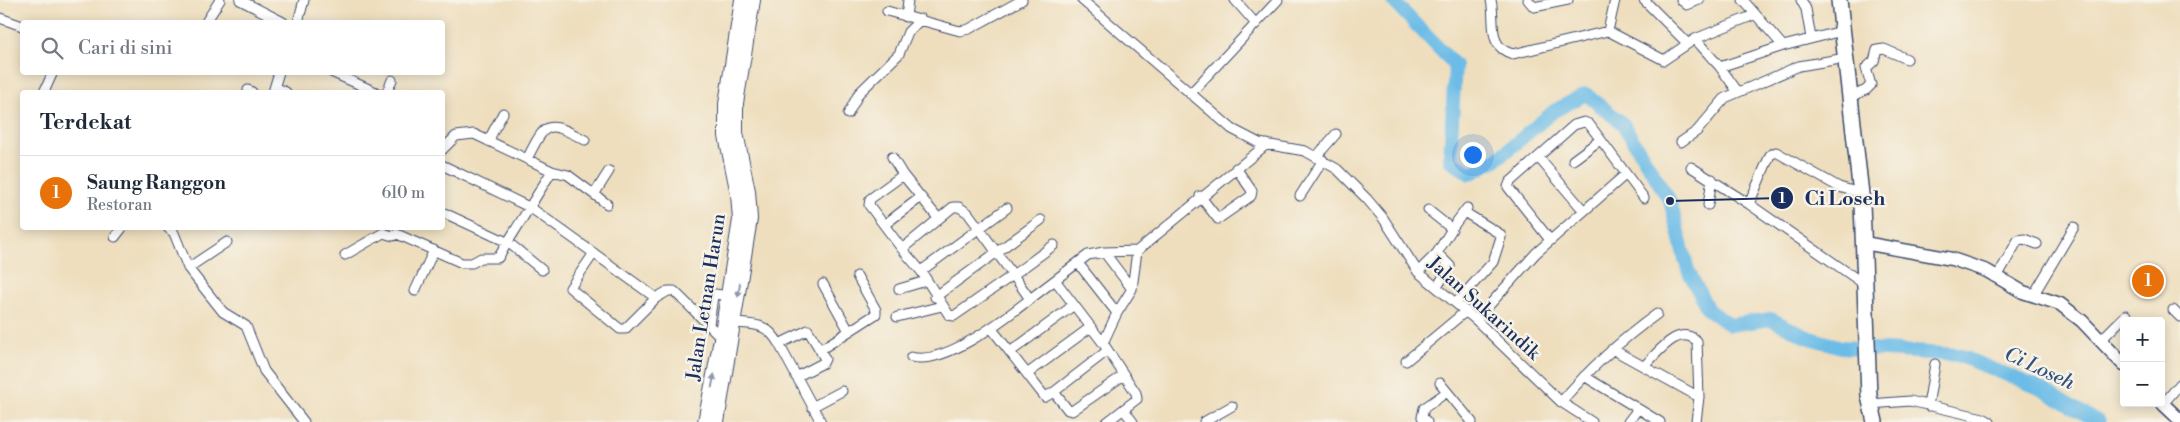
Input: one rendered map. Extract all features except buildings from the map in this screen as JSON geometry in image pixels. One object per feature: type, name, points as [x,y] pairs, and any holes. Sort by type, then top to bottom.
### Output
[{"type":"highway","points":[[1839,0],[1860,193],[1864,244],[1864,318],[1870,400],[1875,422]]},
{"type":"main road","name":"Jalan Letnan Harun","points":[[717,422],[726,341],[727,296],[740,220],[738,194],[726,136],[726,104],[742,0]]},
{"type":"main road","name":"Jalan Letnan Harun","points":[[705,422],[726,341],[734,323],[750,219],[748,191],[736,133],[736,103],[753,0]]},
{"type":"street","points":[[207,20],[220,0]]},
{"type":"street","points":[[240,0],[279,20]]},
{"type":"street","points":[[299,20],[304,0]]},
{"type":"street","points":[[906,17],[908,0]]},
{"type":"street","points":[[887,11],[960,31],[969,30],[1022,0]]},
{"type":"street","name":"Jalan Sukarindik","points":[[1082,0],[1190,94],[1241,135],[1267,144],[1297,149],[1319,159],[1342,174],[1371,203],[1418,272],[1476,320],[1561,402],[1592,422]]},
{"type":"street","points":[[1235,0],[1256,24]]},
{"type":"street","points":[[1190,94],[1278,0]]},
{"type":"street","points":[[1491,0],[1494,38],[1498,46],[1507,53],[1521,54],[1608,31],[1660,60],[1667,59],[1691,41],[1754,16]]},
{"type":"street","points":[[1528,0],[1531,6],[1537,7],[1568,0]]},
{"type":"street","points":[[1608,31],[1615,0]]},
{"type":"street","points":[[1644,0],[1720,67],[1738,92]]},
{"type":"street","points":[[1681,0],[1687,5],[1699,0]]},
{"type":"street","points":[[1743,0],[1754,16],[1783,46]]},
{"type":"street","points":[[1801,0],[1806,9],[1811,38]]},
{"type":"street","points":[[0,18],[20,25]]},
{"type":"street","points":[[848,114],[859,94],[899,54],[908,32],[921,19]]},
{"type":"street","points":[[1720,67],[1783,46],[1842,32]]},
{"type":"street","points":[[1850,96],[1866,90],[1871,85],[1866,68],[1875,59],[1877,50],[1884,49],[1907,59]]},
{"type":"street","points":[[1681,142],[1701,126],[1725,98],[1799,66],[1846,58]]},
{"type":"street","points":[[45,90],[52,75]]},
{"type":"street","points":[[274,90],[278,75]]},
{"type":"street","points":[[337,75],[371,90]]},
{"type":"street","points":[[388,90],[392,80]]},
{"type":"street","points":[[488,141],[503,113]]},
{"type":"street","points":[[1550,240],[1508,187],[1574,125],[1580,123],[1589,124],[1644,198]]},
{"type":"street","points":[[527,159],[540,132],[550,126],[564,129],[585,140]]},
{"type":"street","points":[[445,147],[456,136],[474,134],[552,171],[568,175],[595,193],[607,204]]},
{"type":"street","points":[[1300,196],[1319,159],[1336,134]]},
{"type":"street","points":[[1573,160],[1600,140]]},
{"type":"street","points":[[911,357],[925,360],[992,328],[1088,255],[1137,250],[1200,196],[1267,144]]},
{"type":"street","points":[[1749,204],[1770,154],[1776,152],[1838,187],[1860,193]]},
{"type":"street","points":[[892,157],[903,175],[938,218]]},
{"type":"street","points":[[1538,157],[1584,211]]},
{"type":"street","points":[[445,166],[530,208],[656,298]]},
{"type":"street","points":[[1691,167],[1749,204],[1864,284]]},
{"type":"street","points":[[1200,196],[1218,219],[1251,196],[1252,191],[1236,168]]},
{"type":"street","points":[[345,254],[380,234],[393,236],[399,231],[434,250],[467,264],[480,258],[498,258],[552,171]]},
{"type":"street","points":[[595,193],[609,171]]},
{"type":"street","points":[[1476,320],[1550,240],[1626,174]]},
{"type":"street","points":[[903,175],[869,201],[869,205],[920,271],[949,315],[954,316],[1054,245]]},
{"type":"street","points":[[1708,205],[1712,179]]},
{"type":"street","points":[[884,225],[921,197]]},
{"type":"street","points":[[902,249],[948,210],[959,207],[968,213],[1030,299]]},
{"type":"street","points":[[920,271],[1007,208]]},
{"type":"street","points":[[1428,210],[1452,228]]},
{"type":"street","points":[[1418,272],[1437,253],[1452,228],[1466,210],[1500,234],[1501,237],[1493,262],[1456,303]]},
{"type":"street","points":[[445,213],[509,243],[542,270]]},
{"type":"street","points":[[936,297],[1041,220]]},
{"type":"street","points":[[2034,294],[2074,227]]},
{"type":"street","points":[[115,237],[120,230]]},
{"type":"street","points":[[170,230],[174,233],[188,268],[223,312],[246,326],[264,371],[304,422]]},
{"type":"street","points":[[1997,277],[2018,240],[2024,239],[2037,244]]},
{"type":"street","points":[[188,268],[227,242]]},
{"type":"street","points":[[1864,244],[1952,259],[1976,267],[2014,288],[2034,294],[2069,310],[2121,362]]},
{"type":"street","points":[[415,291],[434,250]]},
{"type":"street","points":[[992,328],[1045,397],[1054,392],[1105,347],[1117,312],[1132,289],[1137,250]]},
{"type":"street","points":[[594,252],[570,288],[620,329],[625,329],[656,298],[668,291],[674,291],[726,341]]},
{"type":"street","points":[[1104,252],[1132,289]]},
{"type":"street","points":[[1436,287],[1450,266],[1437,253]]},
{"type":"street","points":[[1078,263],[1117,312]]},
{"type":"street","points":[[820,350],[877,312],[857,276]]},
{"type":"street","points":[[1055,280],[1091,327],[1137,396],[1136,401],[1107,422]]},
{"type":"street","points":[[899,288],[926,281]]},
{"type":"street","points":[[823,284],[850,331]]},
{"type":"street","points":[[709,325],[713,296],[715,294],[727,296]]},
{"type":"street","points":[[1010,352],[1074,305]]},
{"type":"street","points":[[897,317],[942,306]]},
{"type":"street","points":[[1406,361],[1466,311]]},
{"type":"street","points":[[1561,402],[1612,349],[1657,314]]},
{"type":"street","points":[[2101,340],[2126,315]]},
{"type":"street","points":[[734,323],[765,328],[772,333],[821,422]]},
{"type":"street","points":[[1027,374],[1091,327]]},
{"type":"street","points":[[779,344],[806,330],[820,350],[824,361],[796,377]]},
{"type":"street","points":[[1644,366],[1676,337],[1684,334],[1692,336],[1697,341],[1699,397],[1696,422]]},
{"type":"street","points":[[1612,349],[1699,397]]},
{"type":"street","points":[[1928,406],[1936,364]]},
{"type":"street","points":[[1054,392],[1068,410],[1072,411],[1124,375]]},
{"type":"street","points":[[1584,376],[1660,422]]},
{"type":"street","points":[[1440,383],[1472,422]]},
{"type":"street","points":[[2165,400],[2180,384]]},
{"type":"street","points":[[812,407],[842,391]]},
{"type":"street","points":[[1427,422],[1422,417],[1424,408],[1447,392]]},
{"type":"street","points":[[1870,400],[1897,401],[1928,406],[1983,418],[1990,422]]},
{"type":"street","points":[[1204,422],[1232,406]]},
{"type":"street","points":[[2165,406],[2180,420]]},
{"type":"street","points":[[1628,422],[1638,409]]},
{"type":"street","points":[[1124,410],[1133,422]]},
{"type":"waterway","name":"Ci Loseh","points":[[1392,0],[1455,65],[1450,160],[1470,174],[1497,159],[1554,111],[1586,94],[1623,124],[1670,201],[1688,270],[1708,310],[1730,325],[1771,319],[1807,337],[1841,347],[1958,355],[2039,388],[2099,422]]},
{"type":"place","name":"Ci Loseh","points":[[1670,201]]},
{"type":"place","name":"Saung Ranggon","points":[[2148,281]]}]
